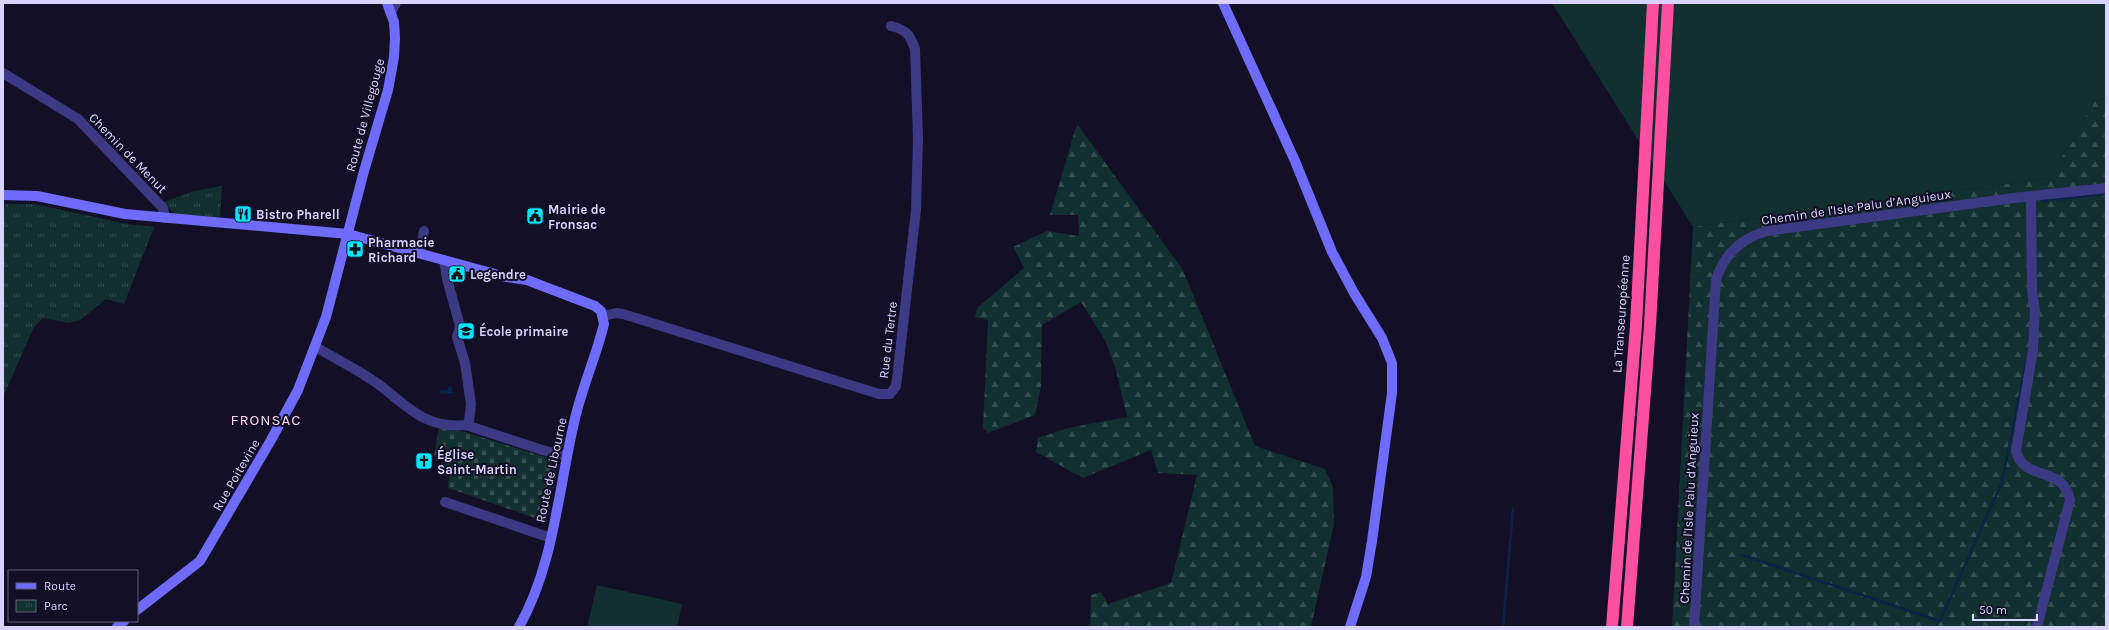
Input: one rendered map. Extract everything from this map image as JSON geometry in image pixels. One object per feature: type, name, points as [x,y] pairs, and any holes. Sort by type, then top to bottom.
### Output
[{"type":"highway","name":"La Transeuropéenne","points":[[1612,627],[1636,325],[1653,3]]},
{"type":"highway","points":[[1627,627],[1650,325],[1668,3]]},
{"type":"street","points":[[1223,3],[1295,161],[1332,252],[1354,293],[1382,338],[1392,363],[1392,393],[1372,541],[1366,577],[1350,627]]},
{"type":"street","name":"Route de Villegouge","points":[[348,234],[392,74],[395,38],[392,6]]},
{"type":"street","name":"Rue du Tertre","points":[[603,316],[616,313],[623,314],[879,394],[890,394],[896,386],[916,210],[918,138],[915,49],[910,36],[900,29],[891,26]]},
{"type":"street","name":"Chemin de Menut","points":[[3,73],[78,119],[163,208],[165,218]]},
{"type":"street","name":"Chemin de l'Isle Palu d’Anguieux","points":[[1694,627],[1716,280],[1720,268],[1728,256],[1743,241],[1753,235],[1767,231],[2031,196],[2106,188]]},
{"type":"street","points":[[3,195],[37,196],[125,214],[312,229],[348,234],[506,277],[527,280],[595,306],[603,316]]},
{"type":"street","points":[[2031,196],[2032,291],[2036,310],[2034,334],[2016,451],[2018,460],[2025,466],[2062,482],[2068,489],[2070,500],[2037,627]]},
{"type":"street","points":[[420,253],[424,231]]},
{"type":"street","name":"Rue Poitevine","points":[[138,609],[200,561],[271,440],[298,390],[316,347],[326,317],[348,234]]},
{"type":"street","points":[[444,260],[447,279],[460,326],[457,337],[465,363],[471,404],[469,421],[466,425]]},
{"type":"street","name":"Route de Libourne","points":[[519,627],[537,588],[551,538],[566,456],[586,377],[602,332],[603,316]]},
{"type":"street","points":[[316,347],[382,387],[413,413],[435,422],[457,426],[466,425],[542,450],[566,456]]},
{"type":"street","points":[[445,502],[551,538]]},
{"type":"green space","points":[[1552,3],[2106,3],[2106,99],[2095,101],[2049,178],[1693,227]]},
{"type":"green space","points":[[2106,99],[2106,627],[1672,627],[1693,227],[2049,178],[2095,101]]},
{"type":"green space","points":[[1078,125],[1183,270],[1255,446],[1325,469],[1333,487],[1334,524],[1311,627],[1090,627],[1091,595],[1101,592],[1108,604],[1171,583],[1197,475],[1158,473],[1151,450],[1083,478],[1036,452],[1038,438],[1068,428],[1127,417],[1116,370],[1106,342],[1081,302],[1042,325],[1041,386],[1035,415],[988,433],[983,428],[988,320],[975,317],[977,308],[1024,268],[1013,247],[1047,231],[1079,236],[1078,215],[1050,215],[1075,130]]},
{"type":"green space","points":[[222,186],[220,217],[174,214],[164,202],[194,191]]},
{"type":"green space","points":[[5,204],[35,204],[127,224],[154,227],[124,304],[106,299],[80,320],[68,323],[43,318],[34,327],[3,397],[3,219]]},
{"type":"green space","points":[[439,428],[465,432],[558,461],[546,522],[448,488],[450,471],[444,469],[446,458],[434,456]]},
{"type":"green space","points":[[597,585],[682,604],[677,627],[587,627]]},
{"type":"water","points":[[449,386],[452,386],[452,393],[440,394],[440,390],[447,390]]},
{"type":"waterway","points":[[2043,201],[2106,194]]},
{"type":"waterway","points":[[1742,555],[1940,621],[2002,482],[2027,358]]},
{"type":"waterway","points":[[1503,627],[1513,509]]},
{"type":"place","name":"Bistro Pharell","points":[[243,214]]},
{"type":"place","name":"Mairie de Fronsac","points":[[535,216]]},
{"type":"place","name":"Pharmacie Richard","points":[[355,249]]},
{"type":"place","name":"Legendre","points":[[457,274]]},
{"type":"place","name":"École primaire","points":[[466,331]]},
{"type":"place","name":"Église Saint-Martin","points":[[424,461]]},
{"type":"district","name":"FRONSAC","points":[[266,420]]}]
